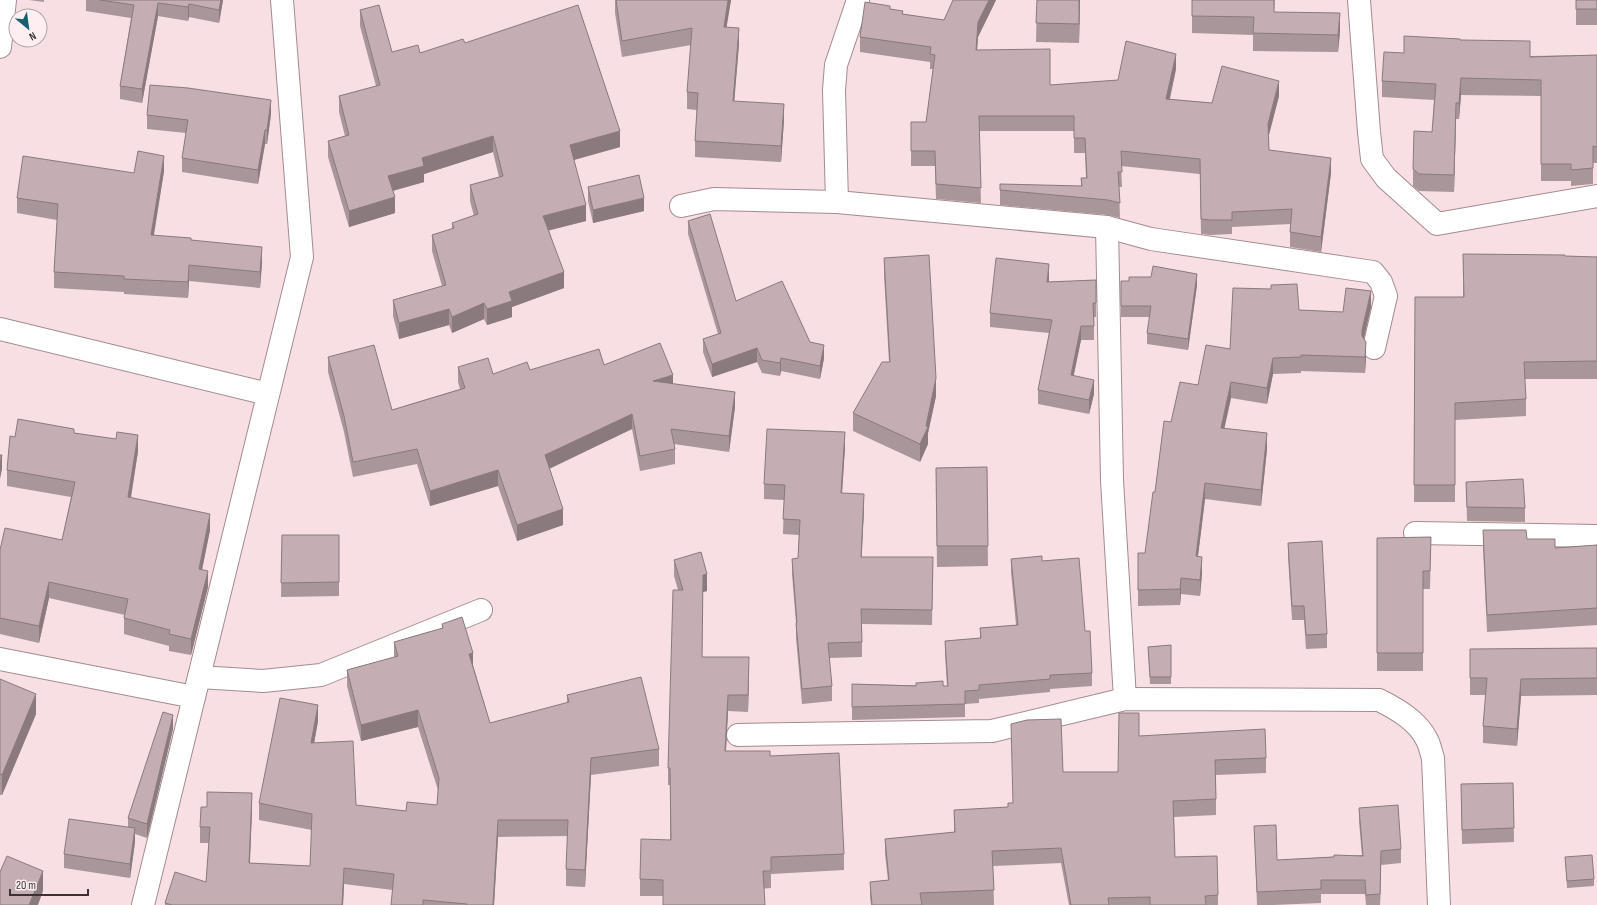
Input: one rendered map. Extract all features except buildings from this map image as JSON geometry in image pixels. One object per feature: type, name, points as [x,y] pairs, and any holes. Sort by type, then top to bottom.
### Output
[{"type":"street","points":[[0,47],[5,0]]},
{"type":"street","points":[[837,202],[834,90],[836,65],[858,0]]},
{"type":"street","points":[[1359,0],[1372,158],[1386,178],[1437,224],[1597,196]]},
{"type":"street","points":[[143,905],[302,257],[286,1]]},
{"type":"street","points":[[681,206],[714,199],[837,202],[1107,227],[1151,239],[1373,272],[1381,282],[1386,296],[1374,348]]},
{"type":"street","points":[[1107,227],[1112,480],[1125,699]]},
{"type":"street","points":[[0,329],[268,394]]},
{"type":"street","points":[[1415,533],[1597,536]]},
{"type":"street","points":[[0,659],[197,687],[263,681],[321,675],[482,610]]},
{"type":"street","points":[[738,734],[992,731],[1125,699],[1379,700],[1396,708],[1418,726],[1427,740],[1433,758],[1439,905]]}]
